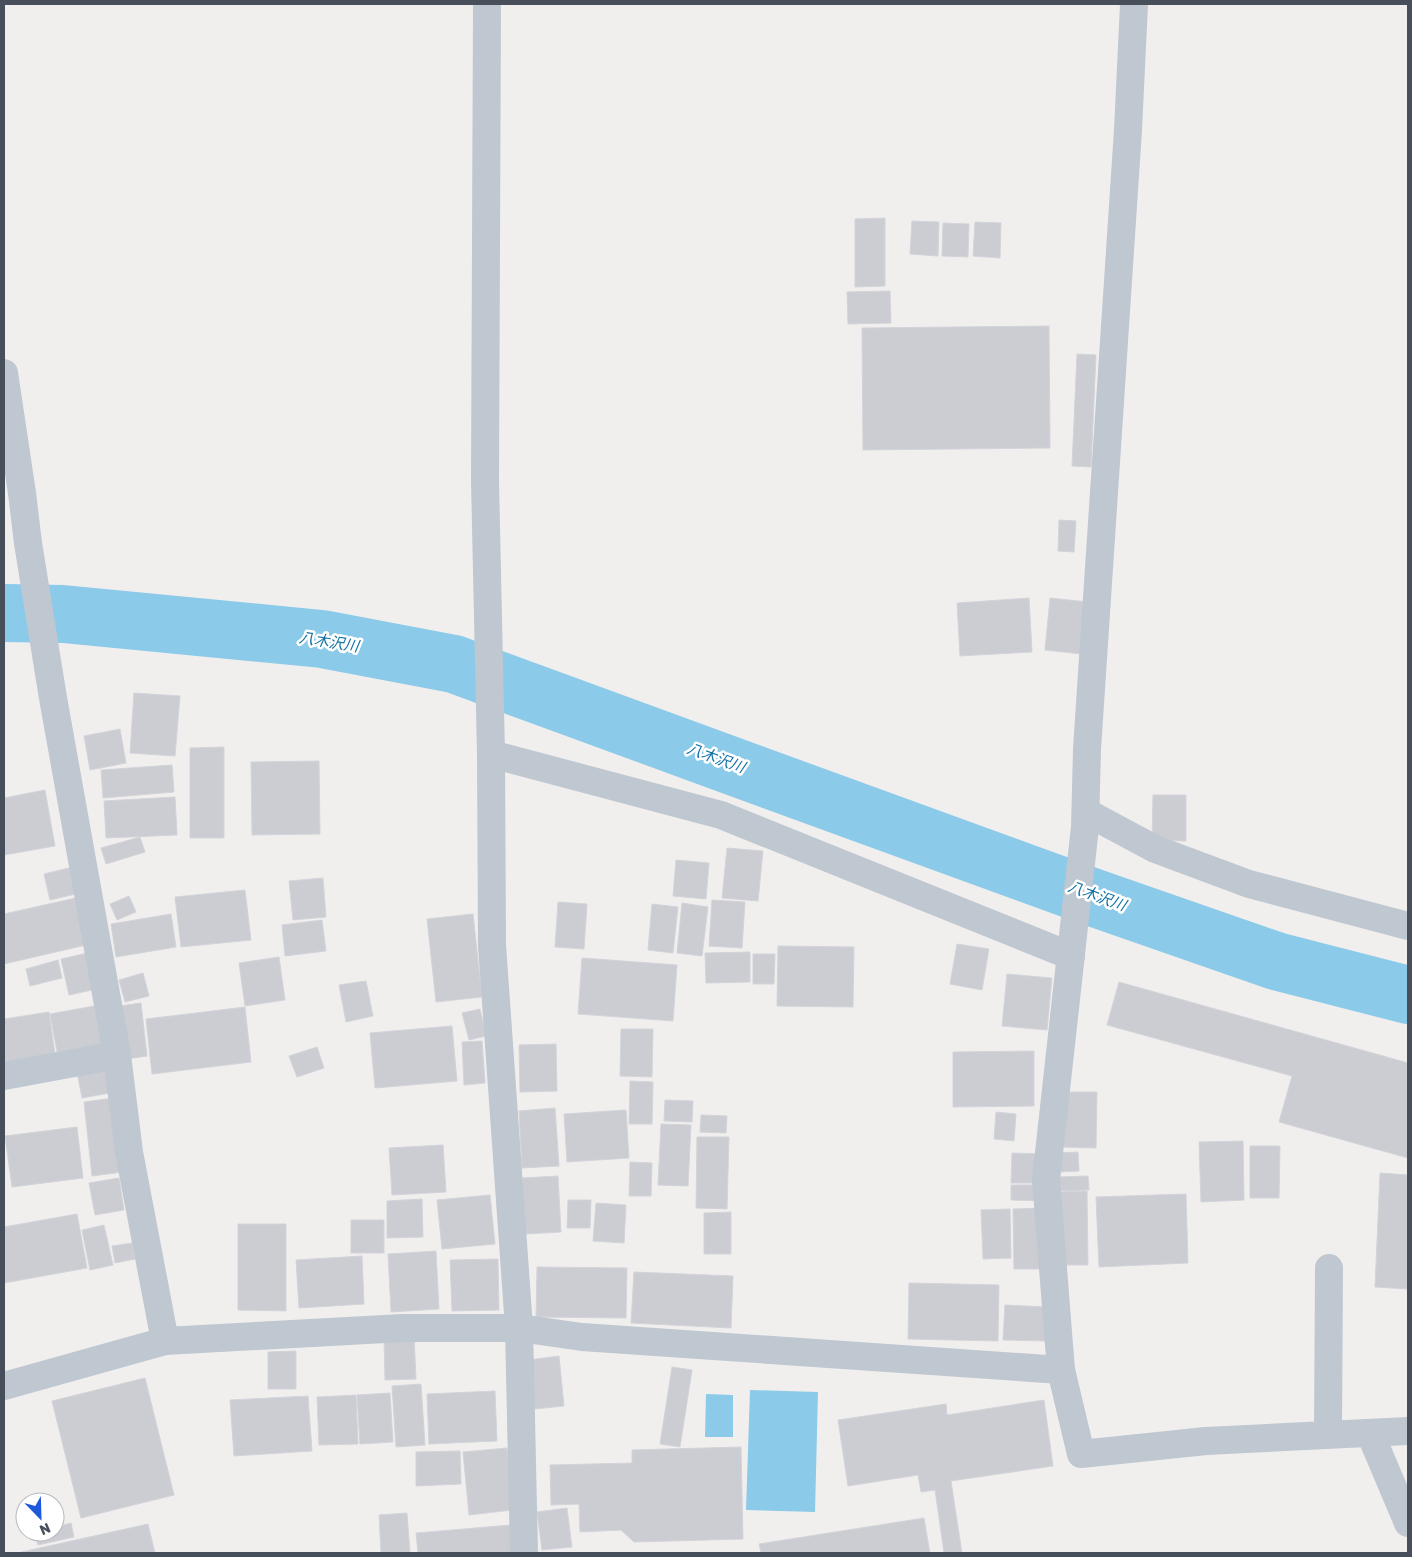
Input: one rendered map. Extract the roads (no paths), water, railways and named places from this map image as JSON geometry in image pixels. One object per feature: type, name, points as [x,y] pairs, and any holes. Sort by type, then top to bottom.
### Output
[{"type":"street","points":[[487,4],[485,481],[492,945],[519,1328],[524,1553]]},
{"type":"street","points":[[1134,4],[1128,130],[1087,749],[1085,820],[1046,1180],[1061,1370],[1081,1454],[1206,1441],[1408,1431]]},
{"type":"street","points":[[4,373],[28,543],[53,698],[117,1054],[129,1152],[165,1341]]},
{"type":"street","points":[[490,745],[721,815],[1071,956]]},
{"type":"street","points":[[1085,820],[1248,884],[1408,926]]},
{"type":"street","points":[[4,1076],[117,1054]]},
{"type":"street","points":[[1328,1434],[1329,1268]]},
{"type":"street","points":[[4,1386],[165,1341],[403,1328],[519,1328],[592,1338],[1061,1370]]},
{"type":"street","points":[[1370,1432],[1408,1523]]},
{"type":"water","points":[[750,1390],[818,1392],[815,1512],[746,1510]]},
{"type":"water","points":[[706,1394],[733,1395],[733,1437],[705,1437]]},
{"type":"waterway","name":"八木沢川","points":[[4,613],[63,614],[322,639],[454,664],[1092,897],[1276,961],[1408,995]]}]
